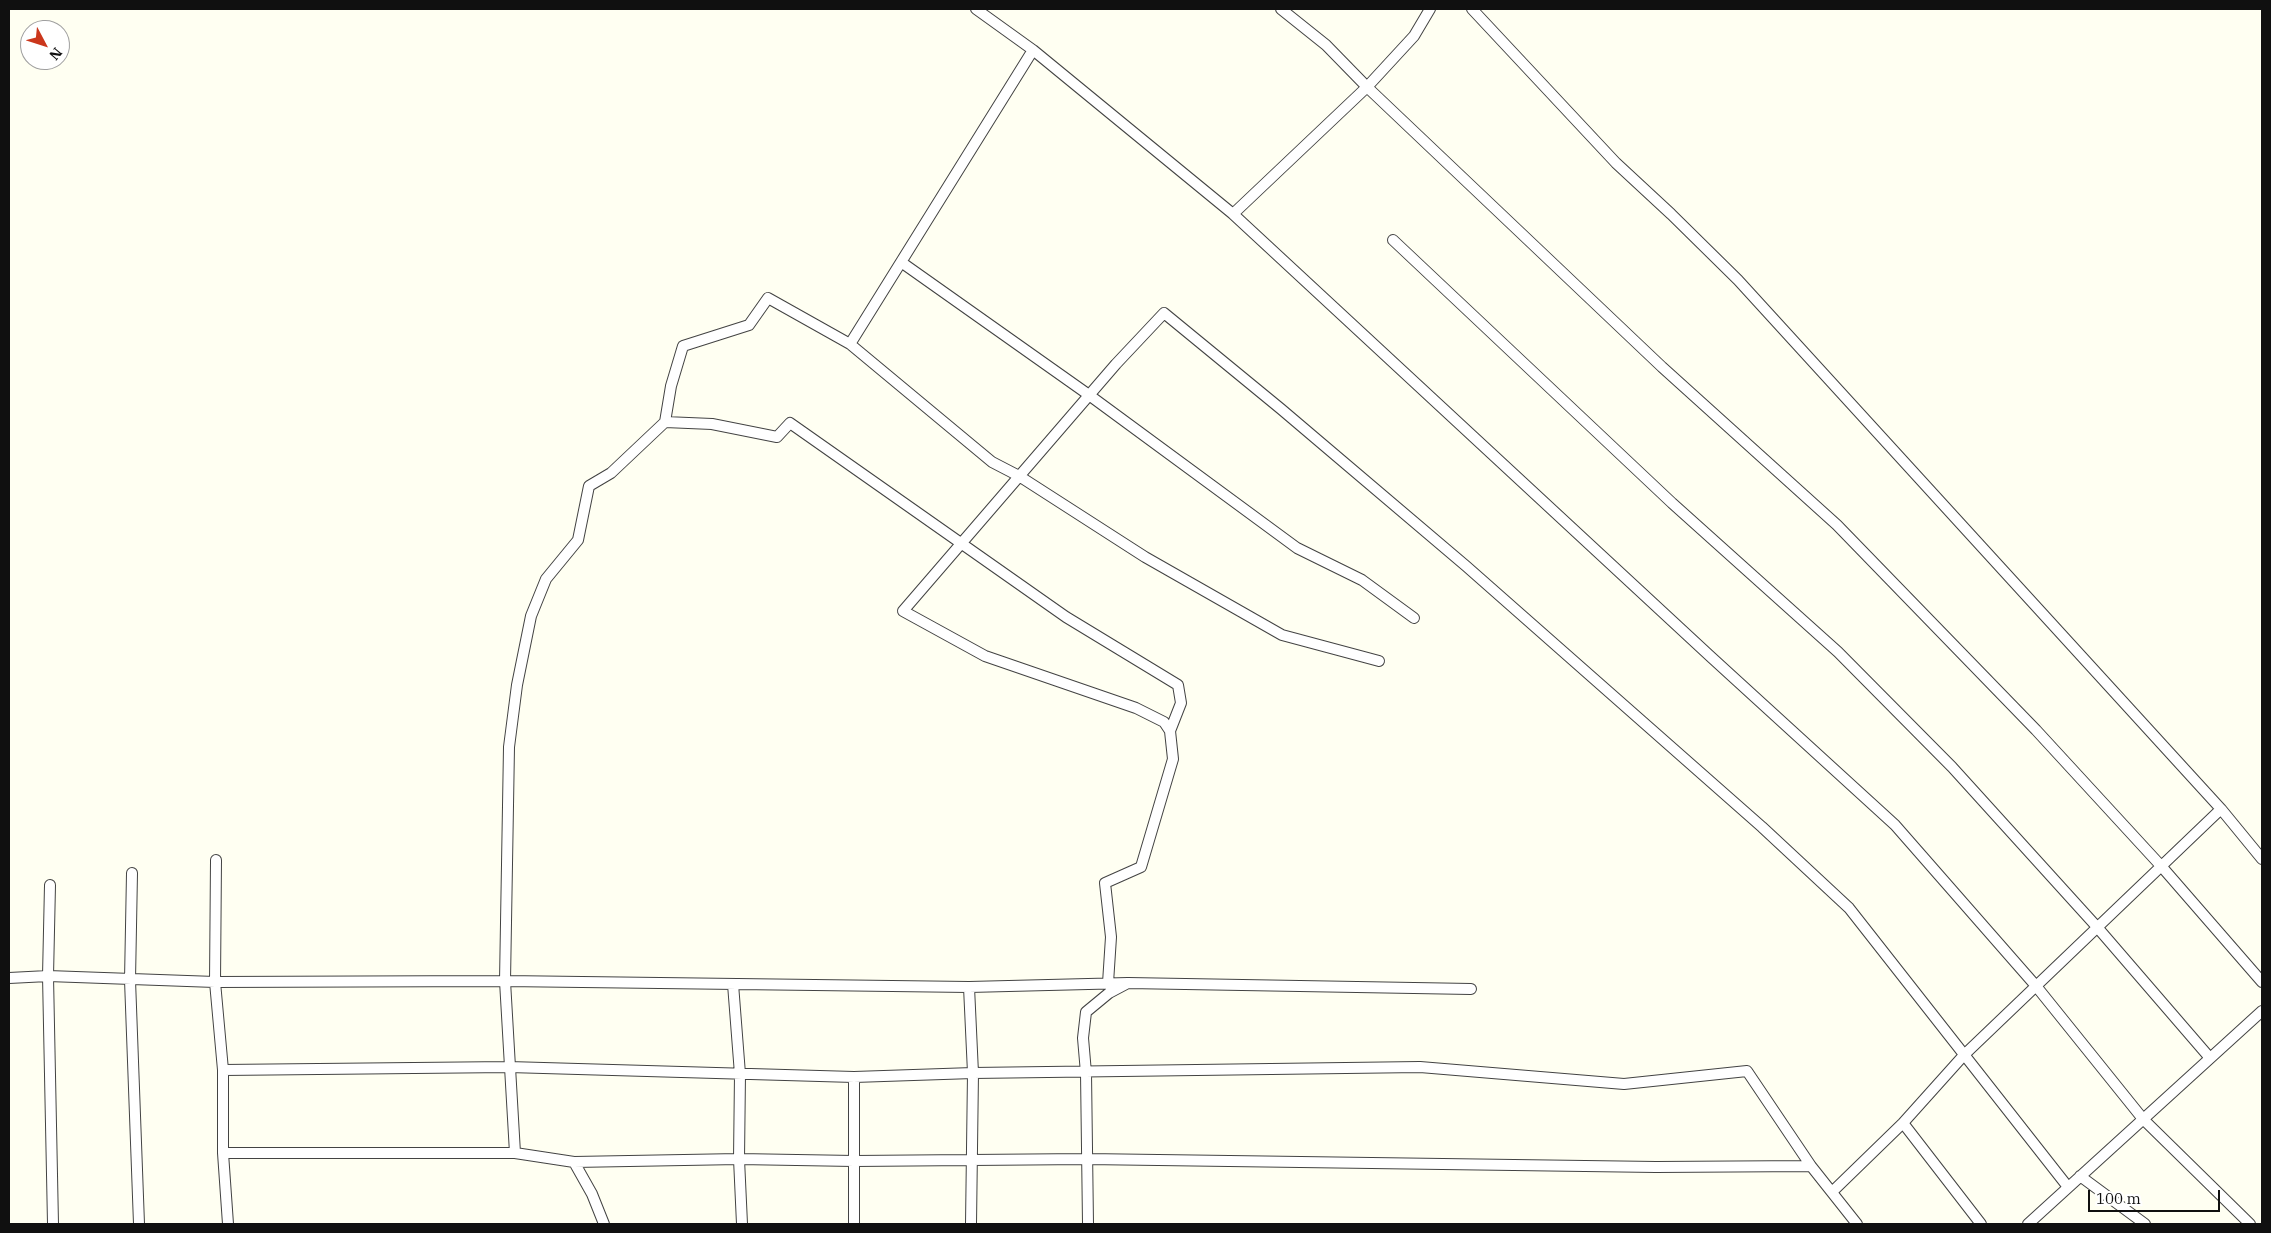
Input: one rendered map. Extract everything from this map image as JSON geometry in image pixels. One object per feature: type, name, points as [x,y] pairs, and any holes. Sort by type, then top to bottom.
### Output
[{"type":"street","points":[[976,9],[1033,50],[1234,214],[1711,657],[1896,825],[2036,986],[2144,1119],[2250,1224]]},
{"type":"street","points":[[1281,9],[1326,45],[1367,87],[1662,366],[1837,526],[2022,716],[2162,867],[2262,982]]},
{"type":"street","points":[[1234,214],[1367,87],[1414,36],[1430,9]]},
{"type":"street","points":[[1472,9],[1616,163],[1738,280],[2221,810],[2262,859]]},
{"type":"street","points":[[850,344],[1033,50]]},
{"type":"street","points":[[1393,240],[1672,503],[1838,652],[1952,767],[2097,927],[2210,1058]]},
{"type":"street","points":[[901,262],[1089,395],[1297,548],[1362,580],[1414,618]]},
{"type":"street","points":[[515,1153],[505,981],[509,747],[517,685],[531,616],[546,579],[578,540],[589,486],[611,474],[665,422],[670,386],[683,346],[749,325],[768,298],[850,344],[992,462],[1019,476],[1145,557],[1282,635],[1378,661]]},
{"type":"street","points":[[1170,731],[1164,722],[1136,708],[985,656],[903,611],[1089,395],[1164,313],[1281,408],[1466,566],[1762,827],[1849,908],[2068,1187]]},
{"type":"street","points":[[665,422],[712,424],[778,437],[790,423],[1066,617],[1178,686],[1181,703],[1170,731],[1173,759],[1141,866],[1105,883],[1111,937],[1108,983]]},
{"type":"street","points":[[1832,1192],[1903,1123],[1964,1055],[2221,810]]},
{"type":"street","points":[[216,860],[215,982],[223,1070],[223,1153],[228,1224]]},
{"type":"street","points":[[132,873],[130,980],[139,1224]]},
{"type":"street","points":[[50,885],[48,976],[53,1224]]},
{"type":"street","points":[[9,978],[48,976],[215,982],[505,981],[968,987],[1128,983],[1471,989]]},
{"type":"street","points":[[1088,1224],[1086,1073],[1083,1038],[1086,1012],[1109,993],[1128,983]]},
{"type":"street","points":[[733,984],[740,1074],[739,1159],[742,1224]]},
{"type":"street","points":[[968,987],[973,1073],[971,1224]]},
{"type":"street","points":[[2028,1224],[2262,1010]]},
{"type":"street","points":[[223,1070],[509,1067],[854,1077],[973,1073],[1086,1073],[1420,1067],[1624,1084],[1747,1071],[1811,1166],[1857,1224]]},
{"type":"street","points":[[854,1077],[854,1224]]},
{"type":"street","points":[[1903,1123],[1980,1224]]},
{"type":"street","points":[[223,1153],[515,1153],[574,1162],[739,1159],[854,1161],[1087,1159],[1656,1167],[1811,1166]]},
{"type":"street","points":[[574,1162],[592,1194],[604,1224]]},
{"type":"street","points":[[2080,1176],[2145,1224]]}]
